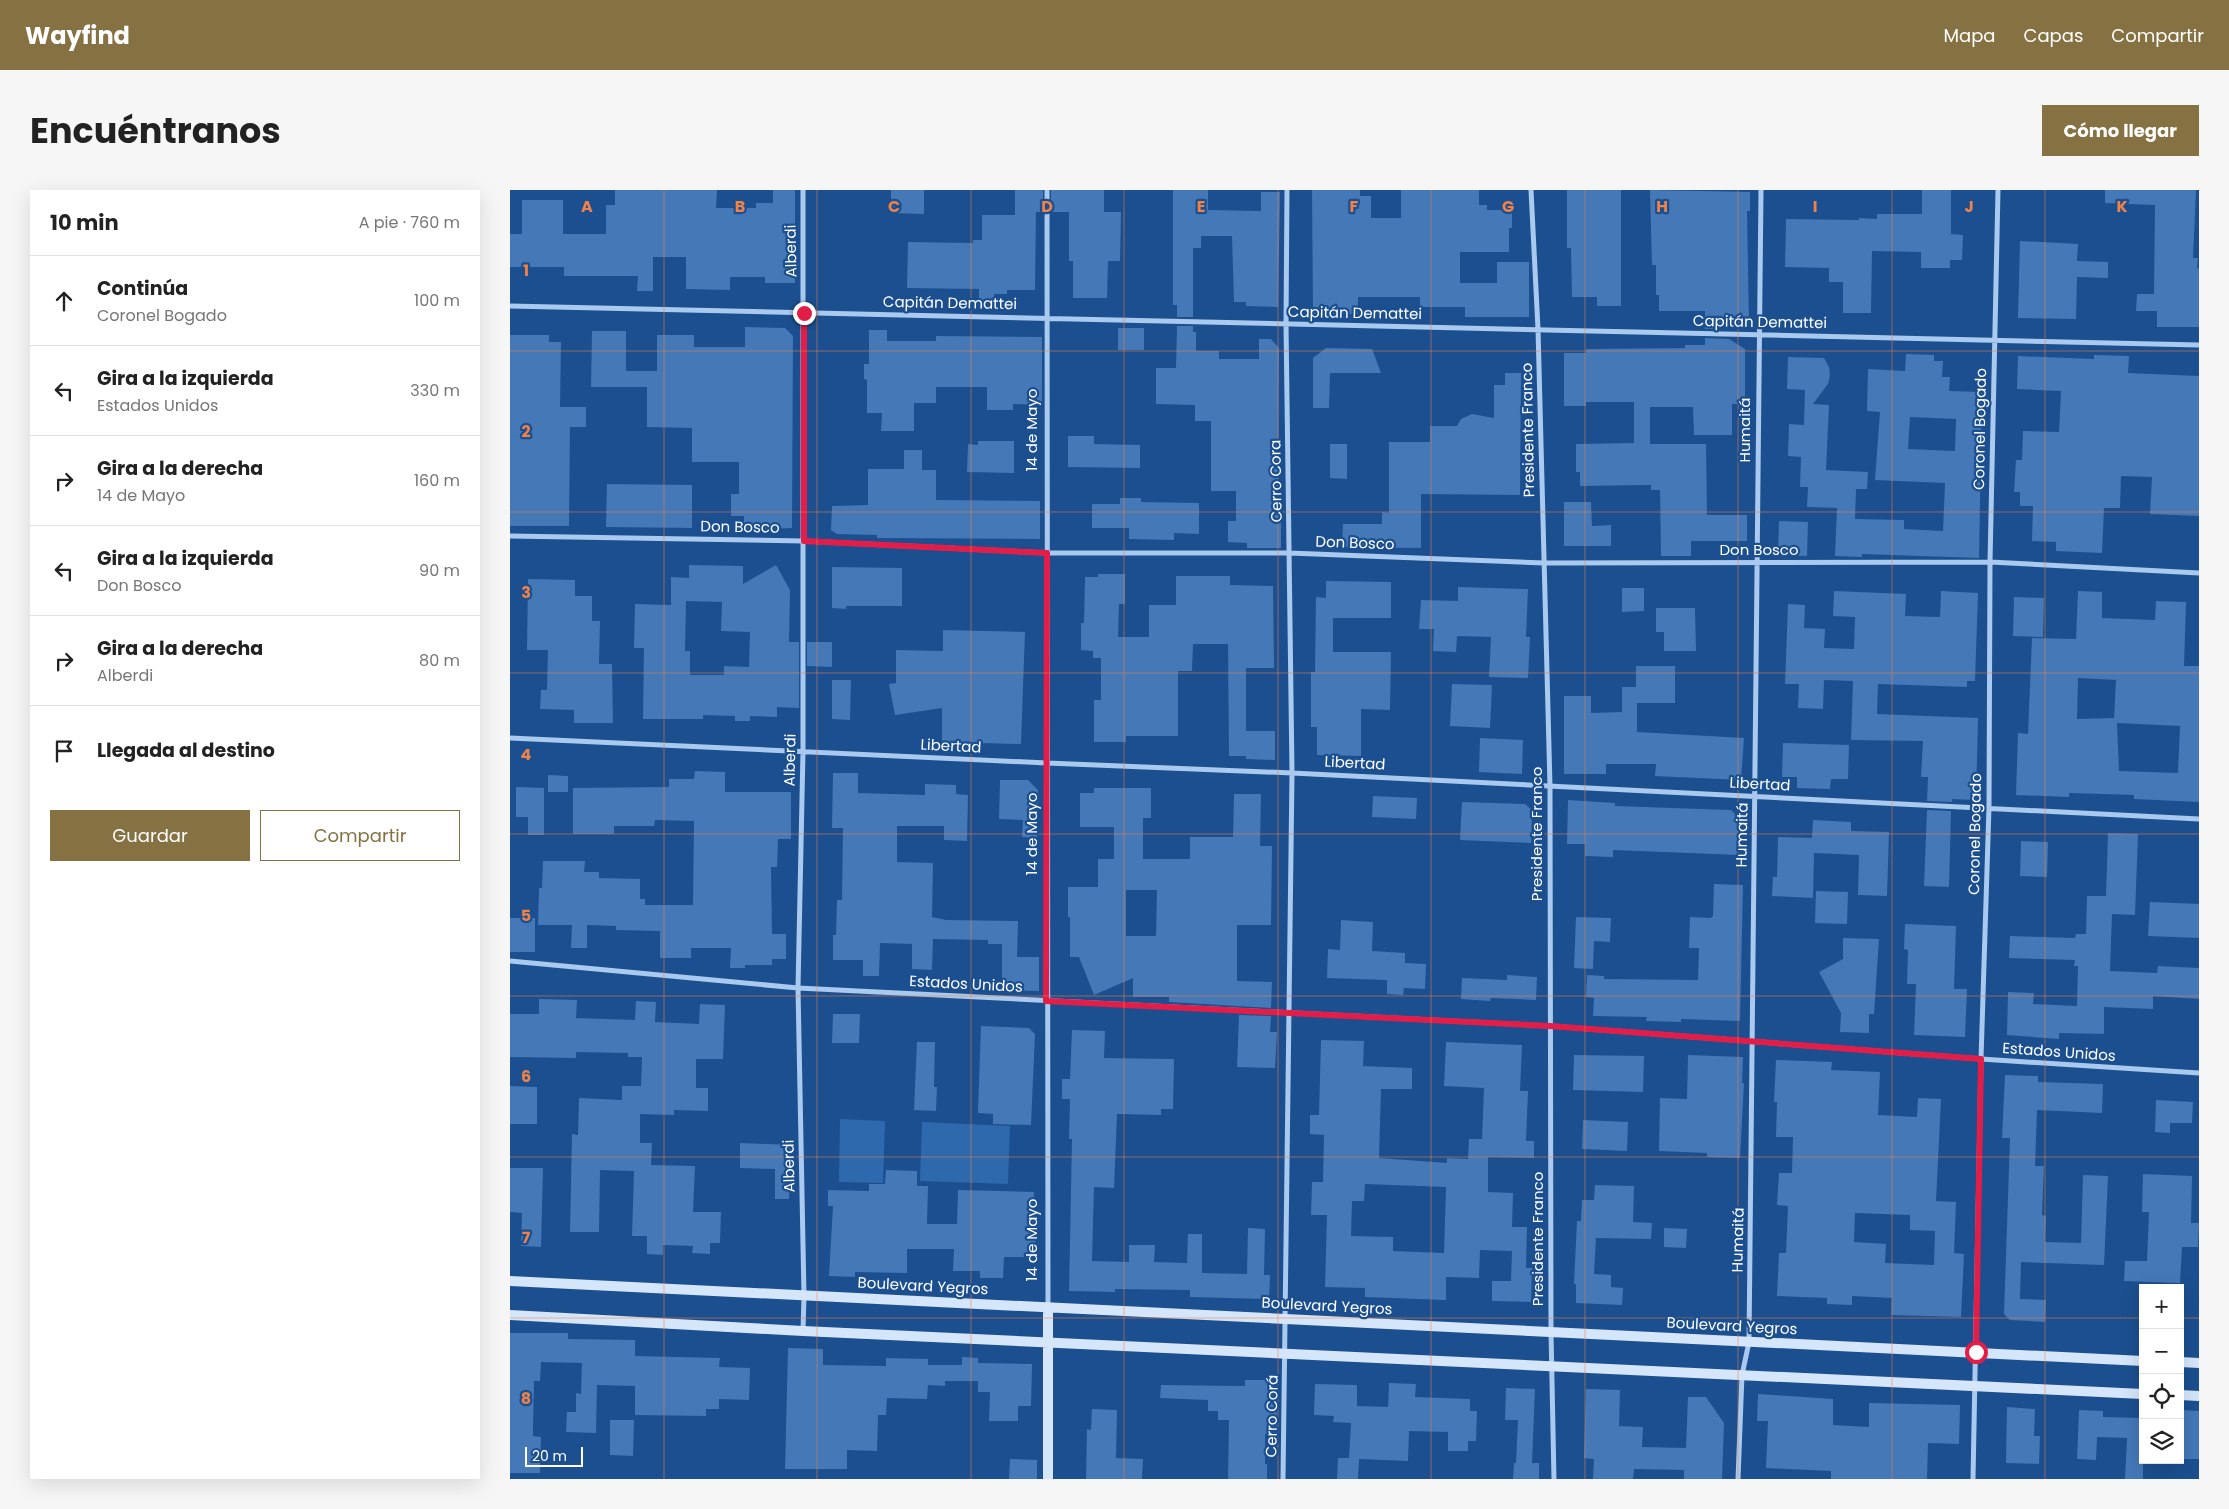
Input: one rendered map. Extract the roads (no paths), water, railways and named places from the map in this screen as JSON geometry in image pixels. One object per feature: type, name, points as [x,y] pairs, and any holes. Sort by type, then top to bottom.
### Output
[{"type":"main road","name":"Boulevard Yegros","points":[[510,1282],[2139,1360]]},
{"type":"main road","name":"14 de Mayo","points":[[1048,1308],[1048,1479]]},
{"type":"main road","points":[[510,1315],[803,1331],[2139,1394]]},
{"type":"main road","points":[[2184,1362],[2199,1363]]},
{"type":"main road","points":[[2184,1395],[2199,1396]]},
{"type":"street","name":"Alberdi","points":[[803,190],[803,751],[798,988],[804,1296],[803,1331]]},
{"type":"street","name":"14 de Mayo","points":[[1048,190],[1046,1001],[1048,1308]]},
{"type":"street","name":"Cerro Cora","points":[[1287,190],[1286,324],[1292,773],[1289,1014]]},
{"type":"street","name":"Presidente Franco","points":[[1532,190],[1538,329],[1550,786],[1551,1332],[1554,1479]]},
{"type":"street","name":"Humaitá","points":[[1738,1479],[1742,1375],[1749,1342],[1761,190]]},
{"type":"street","name":"Coronel Bogado","points":[[1973,1479],[1981,1059],[1989,807],[1990,562],[1998,190]]},
{"type":"street","name":"Capitán Demattei","points":[[510,306],[2199,344]]},
{"type":"street","name":"Don Bosco","points":[[510,536],[804,541],[1047,553],[1289,553],[1544,563],[1990,562],[2199,573]]},
{"type":"street","name":"Libertad","points":[[510,738],[1292,773],[2199,819]]},
{"type":"street","name":"Estados Unidos","points":[[510,961],[798,988],[1550,1026],[2199,1074]]},
{"type":"street","name":"Cerro Corá","points":[[1284,1479],[1289,1014]]}]
